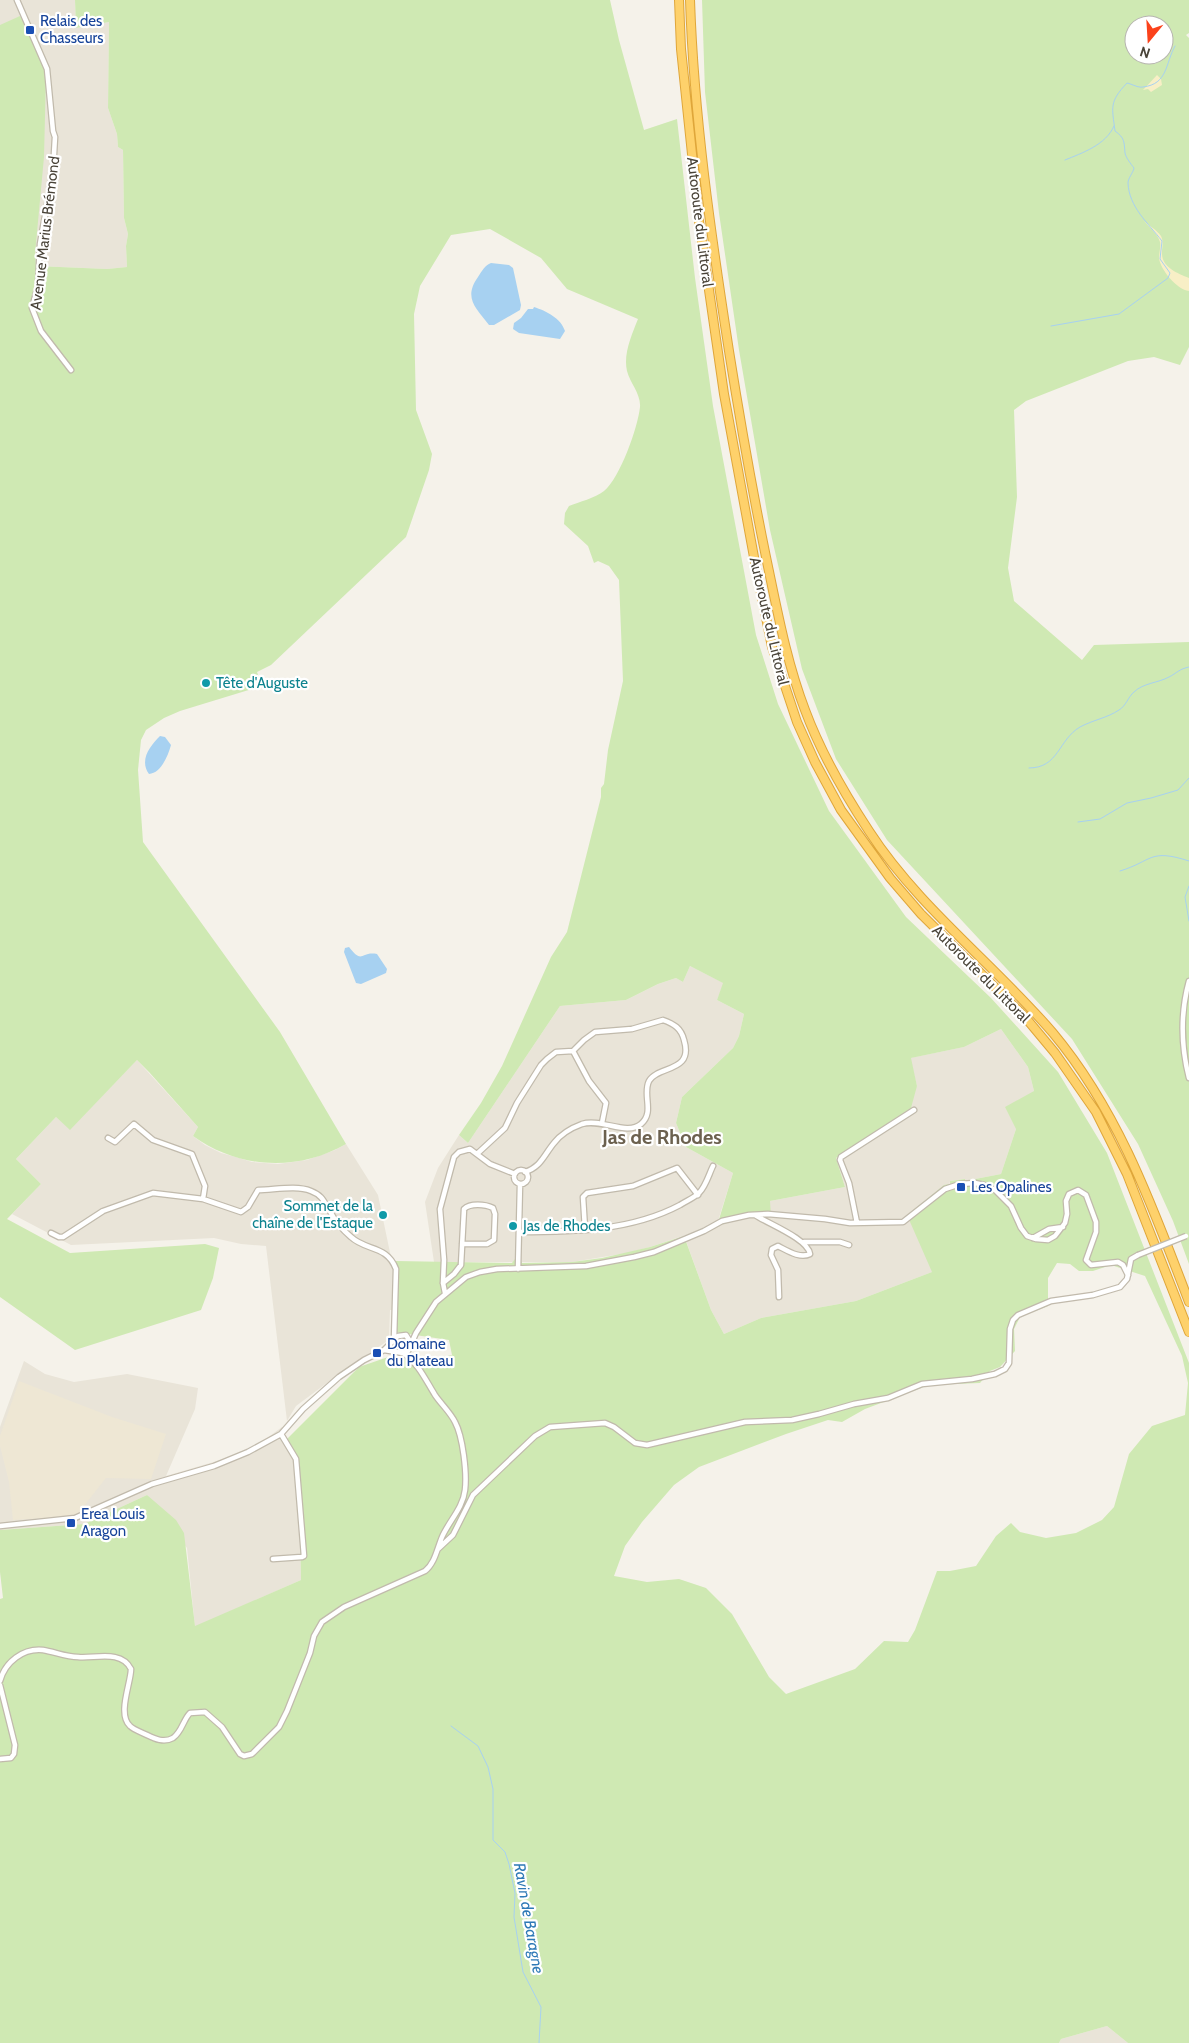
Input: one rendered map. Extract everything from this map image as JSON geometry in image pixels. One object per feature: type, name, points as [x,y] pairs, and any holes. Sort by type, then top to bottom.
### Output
[{"type":"highway","name":"Autoroute du Littoral","points":[[679,0],[680,49],[699,221],[724,394],[772,647],[797,722],[815,762],[841,810],[890,878],[921,914],[1025,1017],[1055,1053],[1096,1112],[1127,1174],[1189,1332]]},
{"type":"highway","name":"Autoroute du Littoral","points":[[690,0],[692,56],[708,204],[734,385],[783,640],[806,712],[818,743],[841,786],[882,851],[926,902],[1044,1022],[1089,1082],[1134,1163],[1189,1302]]},
{"type":"street","name":"Avenue Marius Brémond","points":[[17,0],[46,69],[55,137],[53,172],[40,244],[39,278],[32,308],[41,331],[71,370]]},
{"type":"street","points":[[1189,981],[1182,1025],[1184,1054],[1189,1078]]},
{"type":"street","points":[[478,1154],[505,1128],[540,1065],[556,1052],[573,1051],[595,1032],[632,1029],[657,1021],[671,1023],[678,1027],[686,1048],[684,1056],[676,1067],[655,1074],[649,1081],[648,1112],[642,1124],[625,1129],[602,1122],[584,1124],[562,1135],[539,1165],[525,1172],[520,1170],[515,1174],[514,1179],[520,1184]]},
{"type":"street","points":[[573,1051],[588,1081],[606,1103],[602,1122]]},
{"type":"street","points":[[856,1223],[849,1183],[840,1160],[842,1156],[914,1110]]},
{"type":"street","points":[[108,1138],[115,1142],[134,1124],[153,1140],[192,1154],[205,1186],[203,1199]]},
{"type":"street","points":[[445,1293],[443,1283],[444,1260],[441,1201],[456,1154],[464,1150],[470,1150],[490,1164],[515,1174]]},
{"type":"street","points":[[519,1232],[571,1231],[643,1221],[671,1210],[698,1195],[703,1189],[713,1166]]},
{"type":"street","points":[[585,1229],[583,1197],[587,1193],[633,1186],[677,1168],[698,1195]]},
{"type":"street","points":[[520,1184],[524,1183],[527,1179],[525,1172]]},
{"type":"street","points":[[403,1353],[408,1351],[416,1333],[436,1302],[466,1277],[480,1272],[497,1269],[586,1266],[634,1257],[654,1252],[704,1232],[722,1221],[734,1217],[768,1214],[856,1223],[903,1222],[945,1188],[960,1184],[975,1183],[990,1187],[1005,1199],[1014,1210],[1023,1231],[1033,1238],[1048,1240],[1055,1236],[1063,1227],[1067,1217],[1066,1198],[1071,1192],[1080,1190],[1088,1198],[1096,1226],[1086,1260],[1091,1265],[1118,1262],[1123,1265],[1128,1275]]},
{"type":"street","points":[[518,1269],[520,1184]]},
{"type":"street","points":[[51,1233],[63,1237],[103,1211],[154,1193],[203,1199],[241,1212],[245,1211],[258,1190],[304,1189],[312,1191],[325,1200],[330,1213],[352,1238],[382,1251],[389,1257],[396,1269],[394,1347],[397,1351]]},
{"type":"street","points":[[443,1283],[461,1265],[462,1244],[464,1209],[469,1205],[493,1208],[495,1214],[494,1240],[487,1244],[462,1244]]},
{"type":"street","points":[[754,1215],[803,1242],[810,1251],[808,1256],[799,1255],[778,1246],[771,1252],[778,1270],[780,1297]]},
{"type":"street","points":[[1033,1238],[1049,1229],[1063,1227]]},
{"type":"street","points":[[437,1550],[452,1536],[473,1495],[535,1436],[546,1428],[605,1423],[614,1427],[635,1443],[647,1445],[745,1422],[792,1420],[815,1415],[854,1404],[881,1400],[922,1384],[986,1377],[1000,1372],[1008,1365],[1011,1325],[1020,1314],[1057,1300],[1093,1295],[1120,1287],[1125,1284],[1131,1260],[1138,1255],[1188,1235]]},
{"type":"street","points":[[803,1242],[840,1242],[849,1245]]},
{"type":"street","points":[[394,1330],[400,1335],[408,1337],[416,1333]]},
{"type":"street","points":[[0,1526],[75,1518],[152,1484],[214,1466],[248,1452],[281,1434],[303,1409],[339,1377],[364,1360],[384,1350],[400,1335]]},
{"type":"street","points":[[408,1337],[412,1344]]},
{"type":"street","points":[[384,1350],[397,1351],[411,1358]]},
{"type":"street","points":[[0,1759],[11,1758],[14,1754],[15,1745],[0,1683],[2,1674],[13,1660],[20,1655],[43,1650],[74,1657],[101,1655],[124,1661],[130,1669],[126,1694],[126,1718],[128,1725],[156,1739],[172,1738],[179,1732],[190,1712],[205,1712],[222,1727],[240,1754],[248,1756],[270,1738],[284,1718],[310,1653],[314,1636],[322,1622],[344,1608],[425,1571],[431,1565],[445,1532],[457,1513],[465,1489],[464,1466],[458,1430],[454,1420],[437,1398],[408,1351]]},
{"type":"street","points":[[273,1559],[304,1556],[296,1459],[281,1434]]},
{"type":"street","points":[[456,1529],[457,1513]]},
{"type":"street","points":[[445,1532],[447,1537],[452,1536]]},
{"type":"shaded area","points":[[0,0],[75,0],[76,28],[109,22],[108,108],[117,134],[118,147],[123,150],[124,218],[128,234],[126,246],[127,267],[107,269],[36,266],[0,25]]},
{"type":"shaded area","points":[[690,966],[724,983],[717,1000],[744,1014],[739,1036],[733,1048],[682,1097],[676,1123],[686,1147],[733,1173],[718,1221],[701,1230],[650,1247],[627,1253],[572,1262],[434,1262],[425,1202],[438,1168],[459,1135],[468,1143],[560,1006],[626,1000],[658,984],[676,978],[683,982]]},
{"type":"shaded area","points":[[1001,1029],[1028,1067],[1034,1091],[1016,1129],[1001,1174],[965,1181],[964,1179],[950,1181],[932,1272],[856,1301],[761,1318],[724,1334],[711,1310],[686,1241],[770,1201],[845,1187],[836,1158],[893,1122],[917,1086],[910,1058],[964,1047]]},
{"type":"shaded area","points":[[137,1060],[198,1127],[193,1136],[205,1145],[221,1153],[252,1162],[278,1164],[307,1160],[346,1144],[378,1195],[393,1267],[389,1340],[296,1406],[287,1421],[266,1246],[241,1244],[214,1238],[71,1245],[12,1214],[41,1184],[16,1159],[56,1117],[70,1129]]},
{"type":"shaded area","points":[[24,1361],[45,1374],[74,1382],[127,1374],[198,1388],[195,1409],[166,1476],[234,1456],[259,1444],[282,1427],[293,1454],[300,1532],[301,1580],[195,1627],[187,1548],[147,1495],[84,1524],[0,1530],[0,1427]]},
{"type":"shaded area","points":[[19,1381],[112,1417],[166,1434],[151,1479],[106,1478],[76,1516],[13,1520],[9,1482],[0,1446],[0,1436]]},
{"type":"shaded area","points":[[1107,2026],[1128,2043],[1059,2043],[1061,2039]]},
{"type":"green space","points":[[75,0],[610,0],[644,130],[677,119],[695,278],[713,406],[756,635],[778,704],[829,811],[906,917],[991,998],[1058,1072],[1107,1153],[1189,1363],[1189,2043],[1128,2043],[1107,2026],[1061,2039],[1059,2043],[0,2043],[0,1599],[3,1598],[0,1572],[0,1530],[84,1524],[147,1495],[176,1520],[184,1533],[195,1626],[301,1580],[300,1532],[293,1454],[287,1439],[359,1367],[391,1356],[403,1359],[437,1360],[437,1358],[452,1355],[449,1340],[395,1332],[396,1261],[512,1263],[515,1259],[520,1259],[522,1263],[572,1262],[602,1258],[650,1247],[684,1236],[711,1310],[724,1334],[761,1318],[856,1301],[932,1272],[907,1215],[944,1185],[950,1184],[950,1181],[965,1179],[965,1181],[1001,1174],[1016,1129],[1005,1107],[1034,1091],[1028,1067],[1001,1029],[964,1047],[911,1058],[917,1086],[911,1108],[836,1158],[845,1187],[770,1201],[771,1216],[751,1216],[717,1226],[733,1173],[686,1147],[676,1123],[682,1097],[733,1048],[739,1036],[744,1014],[717,1000],[723,983],[690,966],[683,982],[676,978],[658,984],[626,1000],[560,1006],[468,1143],[459,1135],[481,1103],[502,1066],[551,957],[567,932],[601,797],[608,750],[623,681],[619,580],[609,566],[598,561],[594,563],[588,546],[564,524],[565,513],[569,506],[596,496],[610,484],[627,452],[639,416],[640,402],[628,375],[626,365],[629,344],[638,319],[567,289],[541,258],[490,229],[451,235],[420,286],[414,314],[416,410],[432,454],[429,470],[406,537],[271,665],[257,672],[262,686],[180,711],[164,718],[146,730],[141,740],[138,770],[143,842],[280,1032],[346,1144],[308,1159],[288,1162],[268,1163],[229,1155],[193,1136],[198,1127],[137,1060],[70,1130],[56,1117],[16,1159],[41,1184],[7,1219],[70,1253],[205,1244],[219,1248],[213,1278],[201,1310],[75,1350],[0,1297],[0,25],[20,16],[40,53],[46,75],[44,157],[35,254],[36,266],[107,269],[127,267],[126,246],[128,234],[124,218],[123,150],[118,147],[117,134],[108,108],[109,22],[76,28]],"holes":[[[1057,1263],[1070,1264],[1079,1271],[1093,1271],[1111,1265],[1145,1276],[1182,1356],[1188,1383],[1185,1415],[1152,1426],[1129,1454],[1114,1507],[1102,1520],[1076,1533],[1046,1538],[1020,1532],[1011,1523],[996,1536],[976,1566],[950,1571],[937,1571],[915,1630],[908,1642],[884,1641],[855,1669],[786,1694],[769,1677],[732,1614],[706,1588],[679,1579],[647,1582],[614,1576],[625,1546],[642,1522],[674,1485],[699,1467],[828,1420],[842,1422],[865,1409],[929,1385],[980,1383],[990,1371],[1000,1367],[1015,1351],[1014,1329],[1020,1317],[1048,1306],[1048,1278]]]},
{"type":"green space","points":[[702,0],[1189,0],[1189,33],[1186,35],[1189,38],[1189,347],[1180,365],[1154,357],[1128,361],[1026,401],[1014,410],[1017,497],[1008,568],[1014,601],[1082,660],[1094,645],[1189,642],[1189,1264],[1173,1221],[1138,1144],[1072,1039],[887,840],[836,759],[802,669],[770,530],[739,350],[719,213],[705,92]]},
{"type":"sand","points":[[1157,75],[1161,79],[1162,85],[1151,92],[1148,89],[1143,90]]},
{"type":"sand","points":[[1143,220],[1161,236],[1163,242],[1162,257],[1167,266],[1189,278],[1189,291],[1174,283],[1162,268],[1159,258],[1159,239]]},
{"type":"water","points":[[491,263],[509,265],[513,268],[521,305],[520,310],[494,325],[489,325],[476,308],[471,297],[474,284],[484,268]]},
{"type":"water","points":[[534,307],[548,313],[560,322],[565,331],[560,339],[519,333],[513,329],[514,323],[528,309],[533,309]]},
{"type":"water","points":[[160,736],[165,737],[171,745],[166,759],[157,771],[149,774],[146,769],[145,758],[149,749]]},
{"type":"water","points":[[349,947],[360,956],[377,954],[387,969],[386,973],[361,984],[356,983],[344,952],[345,948]]},
{"type":"waterway","points":[[1051,326],[1119,314],[1168,278],[1170,273],[1160,259],[1162,241],[1140,214],[1129,192],[1128,183],[1134,168],[1126,155],[1122,138],[1115,131],[1113,105],[1117,95],[1127,83],[1143,87],[1157,82],[1165,72],[1175,46]]},
{"type":"waterway","points":[[1065,160],[1099,143],[1110,133],[1114,126]]},
{"type":"waterway","points":[[1029,768],[1039,767],[1047,763],[1073,732],[1119,710],[1138,689],[1172,676],[1180,670],[1189,667]]},
{"type":"waterway","points":[[1078,822],[1100,819],[1127,803],[1178,790],[1189,778]]},
{"type":"waterway","points":[[1120,871],[1158,856],[1176,857],[1189,861]]},
{"type":"waterway","points":[[1189,886],[1185,897],[1189,921]]},
{"type":"waterway","name":"Ravin de Baragne","points":[[451,1726],[478,1746],[488,1767],[493,1789],[493,1840],[505,1852],[509,1864],[515,1893],[514,1917],[523,1972],[541,2007],[539,2043]]},
{"type":"place","name":"Relais des Chasseurs","points":[[30,30]]},
{"type":"place","name":"Tête d'Auguste","points":[[206,683]]},
{"type":"place","name":"Les Opalines","points":[[961,1187]]},
{"type":"place","name":"Sommet de la chaîne de l'Estaque","points":[[383,1215]]},
{"type":"place","name":"Jas de Rhodes","points":[[513,1226]]},
{"type":"place","name":"Domaine du Plateau","points":[[377,1353]]},
{"type":"place","name":"Erea Louis Aragon","points":[[71,1523]]},
{"type":"district","name":"Jas de Rhodes","points":[[662,1137]]}]
